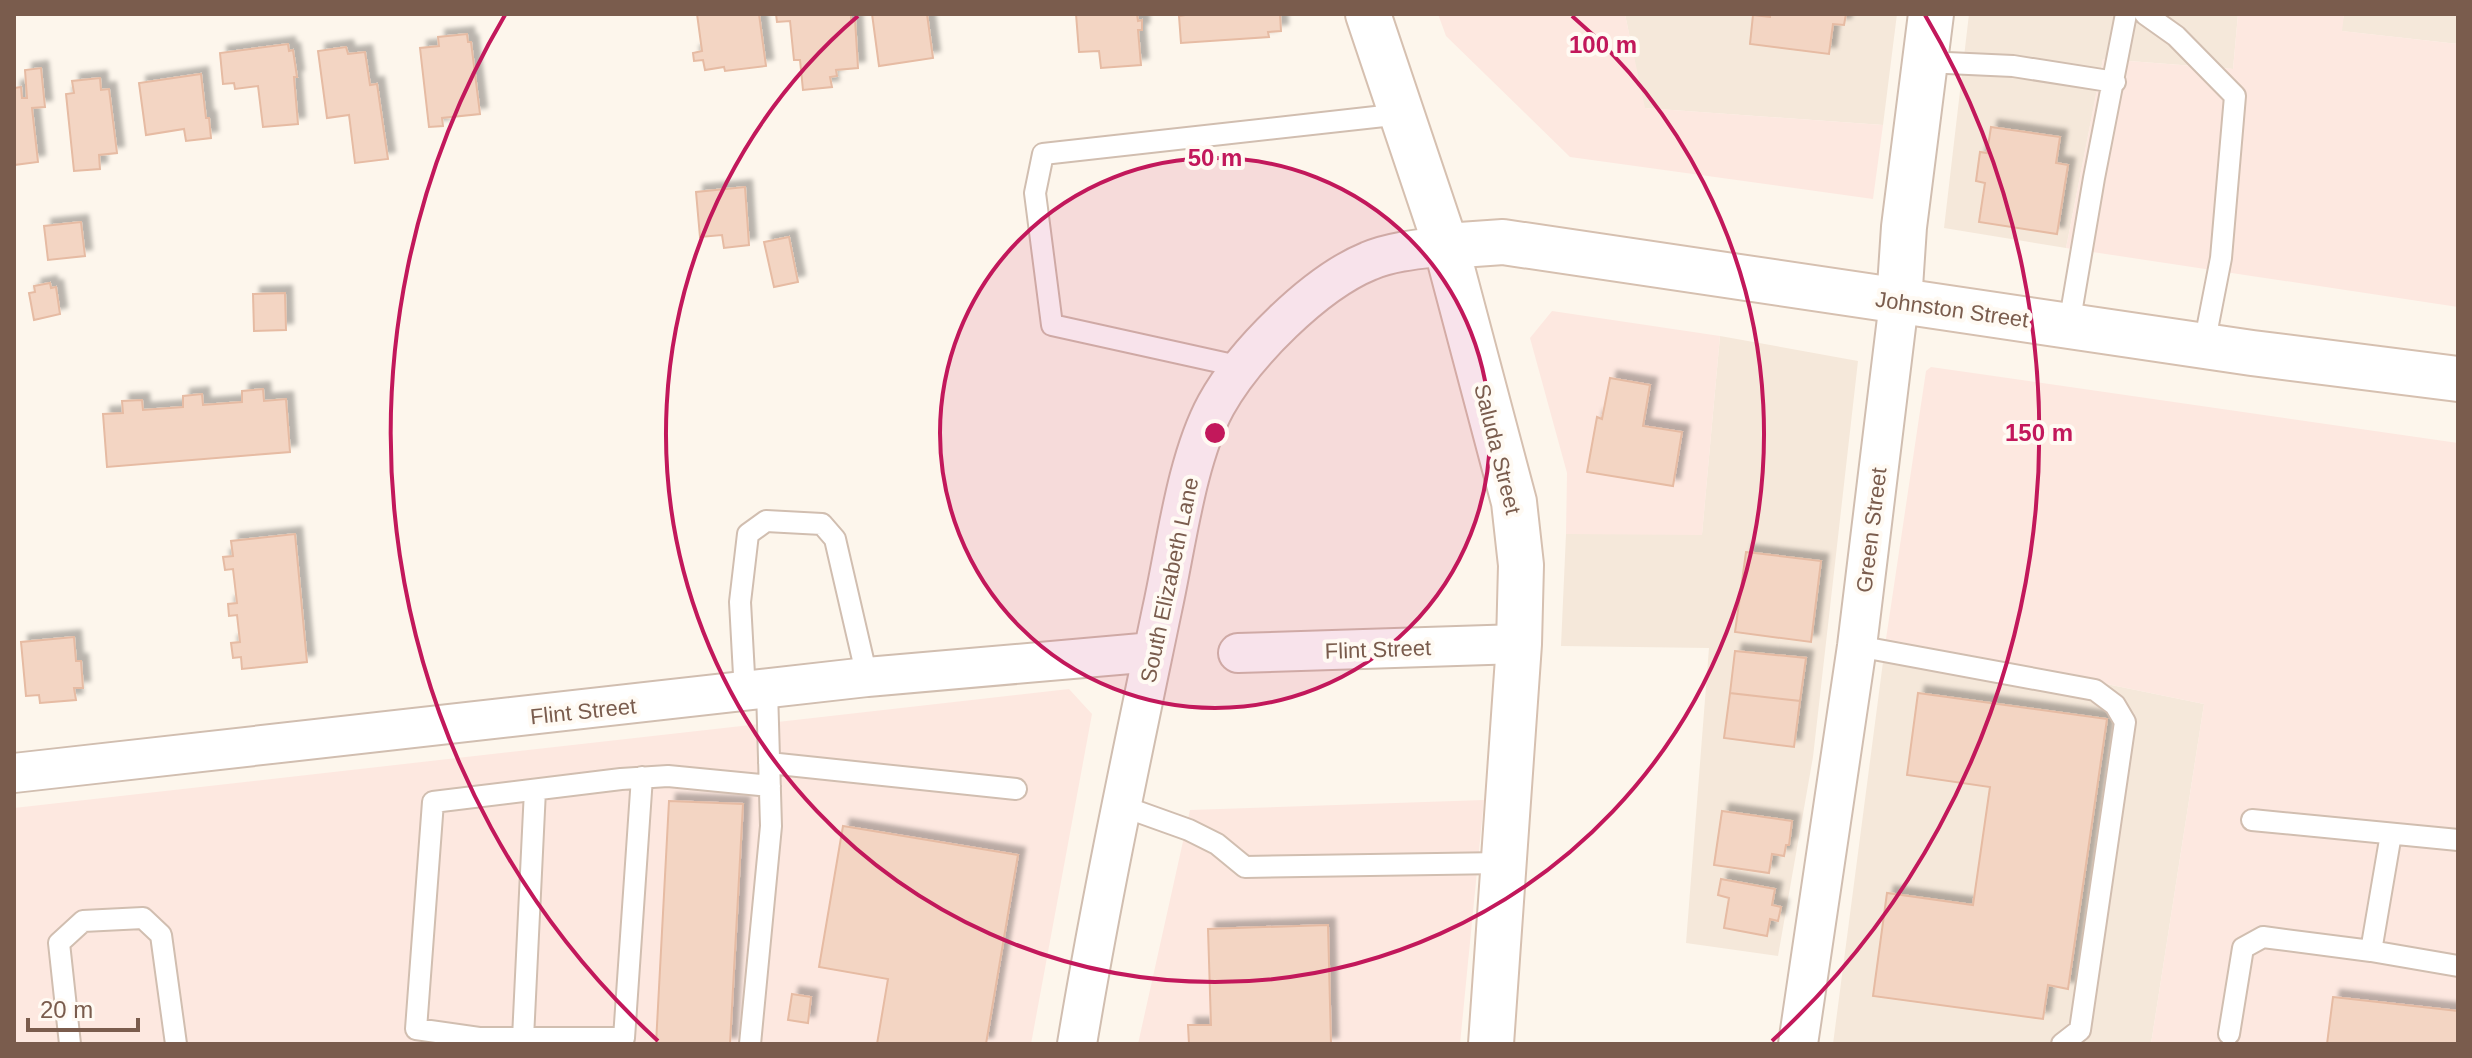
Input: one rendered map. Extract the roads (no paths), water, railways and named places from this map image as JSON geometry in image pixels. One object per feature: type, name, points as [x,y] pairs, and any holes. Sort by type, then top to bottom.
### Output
[{"type":"main road","name":"Saluda Street","points":[[1368,14],[1446,246],[1514,502],[1521,565],[1519,644],[1491,1044]]},
{"type":"main road","name":"Green Street","points":[[1899,302],[1904,227],[1931,14]]},
{"type":"main road","name":"Johnston Street","points":[[1446,246],[1503,242],[1899,302],[2458,379]]},
{"type":"street","name":"South Elizabeth Lane","points":[[1077,1044],[1153,652],[1194,463],[1216,405],[1264,341],[1332,282],[1368,261],[1389,254],[1446,246]]},
{"type":"street","name":"Green Street","points":[[1798,1044],[1857,646],[1899,302]]},
{"type":"street","name":"Flint Street","points":[[1238,653],[1519,644]]},
{"type":"street","name":"Flint Street","points":[[14,773],[867,677],[1153,652]]},
{"type":"lane","points":[[2069,325],[2126,14]]},
{"type":"lane","points":[[2145,14],[2176,36],[2235,96],[2221,258],[2204,345]]},
{"type":"lane","points":[[1925,62],[2013,66],[2115,82]]},
{"type":"lane","points":[[1242,367],[1052,325],[1035,193],[1043,154],[1402,114]]},
{"type":"lane","points":[[750,1044],[771,826],[769,763],[740,602],[748,534],[766,521],[822,524],[835,539],[867,677]]},
{"type":"lane","points":[[1857,646],[2095,690],[2115,705],[2125,722],[2080,1030],[2062,1044]]},
{"type":"lane","points":[[769,763],[1016,789]]},
{"type":"lane","points":[[642,777],[624,1038],[479,1041],[416,1029],[433,802],[642,777],[668,776],[770,786]]},
{"type":"lane","points":[[523,1038],[535,790]]},
{"type":"lane","points":[[1122,806],[1189,830],[1217,844],[1245,867],[1503,863]]},
{"type":"lane","points":[[2252,820],[2458,840]]},
{"type":"lane","points":[[2371,951],[2391,834]]},
{"type":"lane","points":[[70,1044],[59,943],[83,921],[143,918],[161,935],[176,1044]]},
{"type":"lane","points":[[2229,1034],[2243,948],[2263,937],[2458,966]]}]
